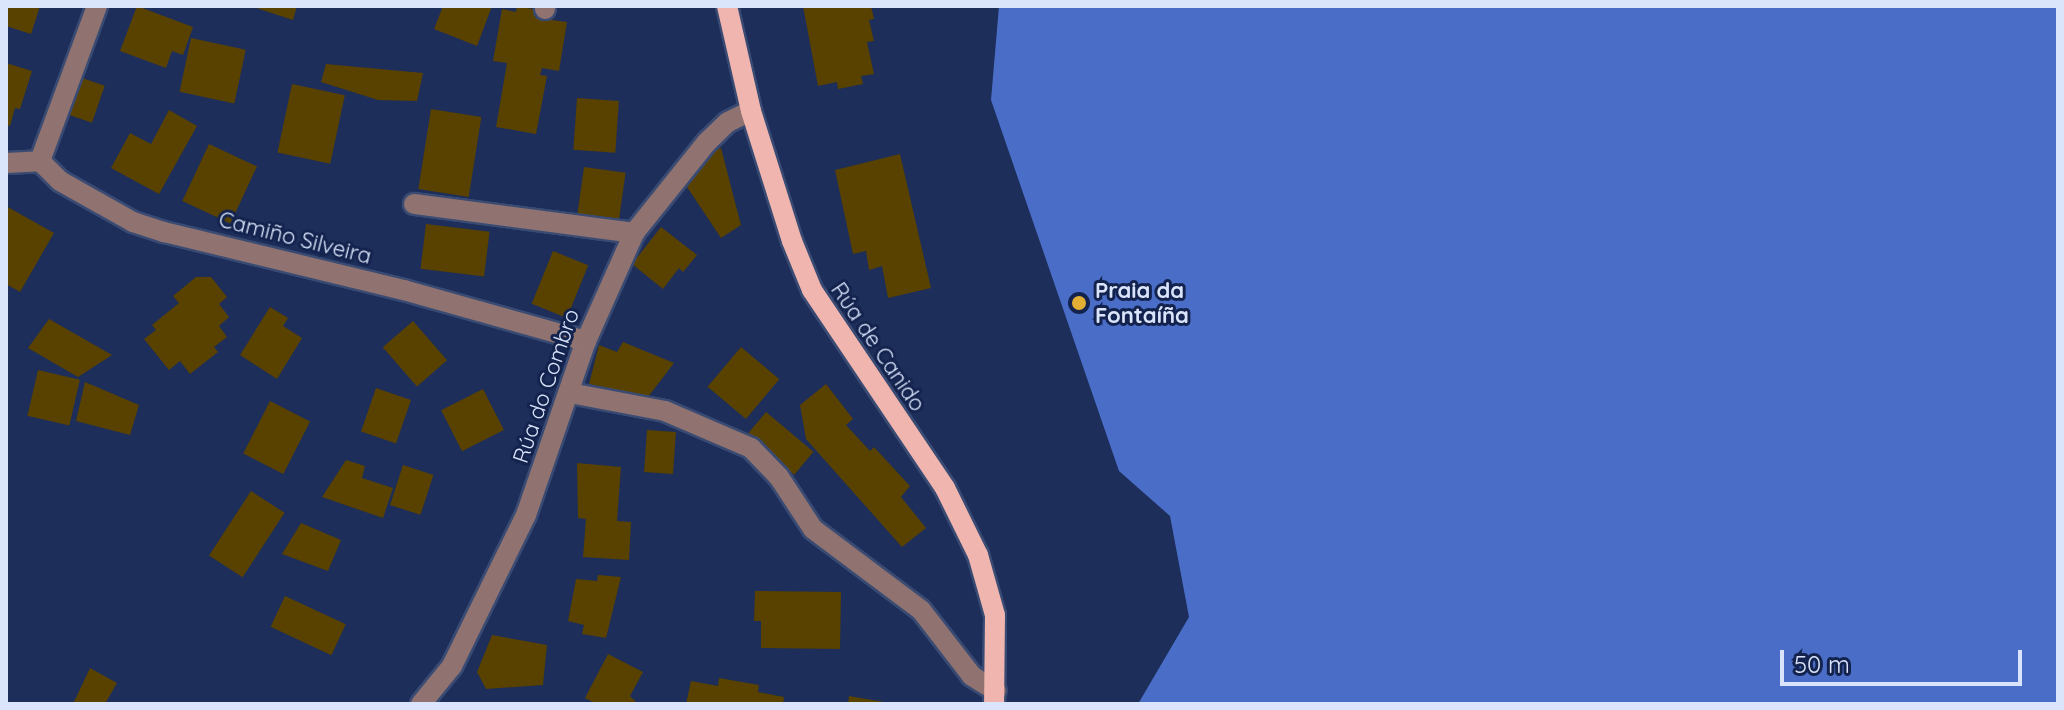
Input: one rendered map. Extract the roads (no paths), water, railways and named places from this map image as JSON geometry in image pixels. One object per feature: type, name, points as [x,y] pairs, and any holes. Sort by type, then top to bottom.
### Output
[{"type":"main road","name":"Rúa de Canido","points":[[727,6],[751,111],[792,241],[812,290],[945,488],[978,555],[995,615],[995,697]]},
{"type":"street","points":[[6,163],[40,161],[97,6]]},
{"type":"street","name":"Rúa do Combro","points":[[421,704],[452,666],[479,617],[526,515],[586,341],[614,272],[634,233],[706,143],[728,122],[751,111]]},
{"type":"street","name":"Camiño Silveira","points":[[40,161],[60,181],[133,222],[404,290],[586,341]]},
{"type":"street","points":[[414,204],[634,233]]},
{"type":"street","points":[[570,393],[665,411],[751,448],[779,477],[813,529],[921,610],[972,676],[995,697]]},
{"type":"water","points":[[999,6],[2058,6],[2058,704],[1138,704],[1189,617],[1170,516],[1119,471],[991,100]]},
{"type":"place","name":"Praia da Fontaíña","points":[[1079,303]]}]
